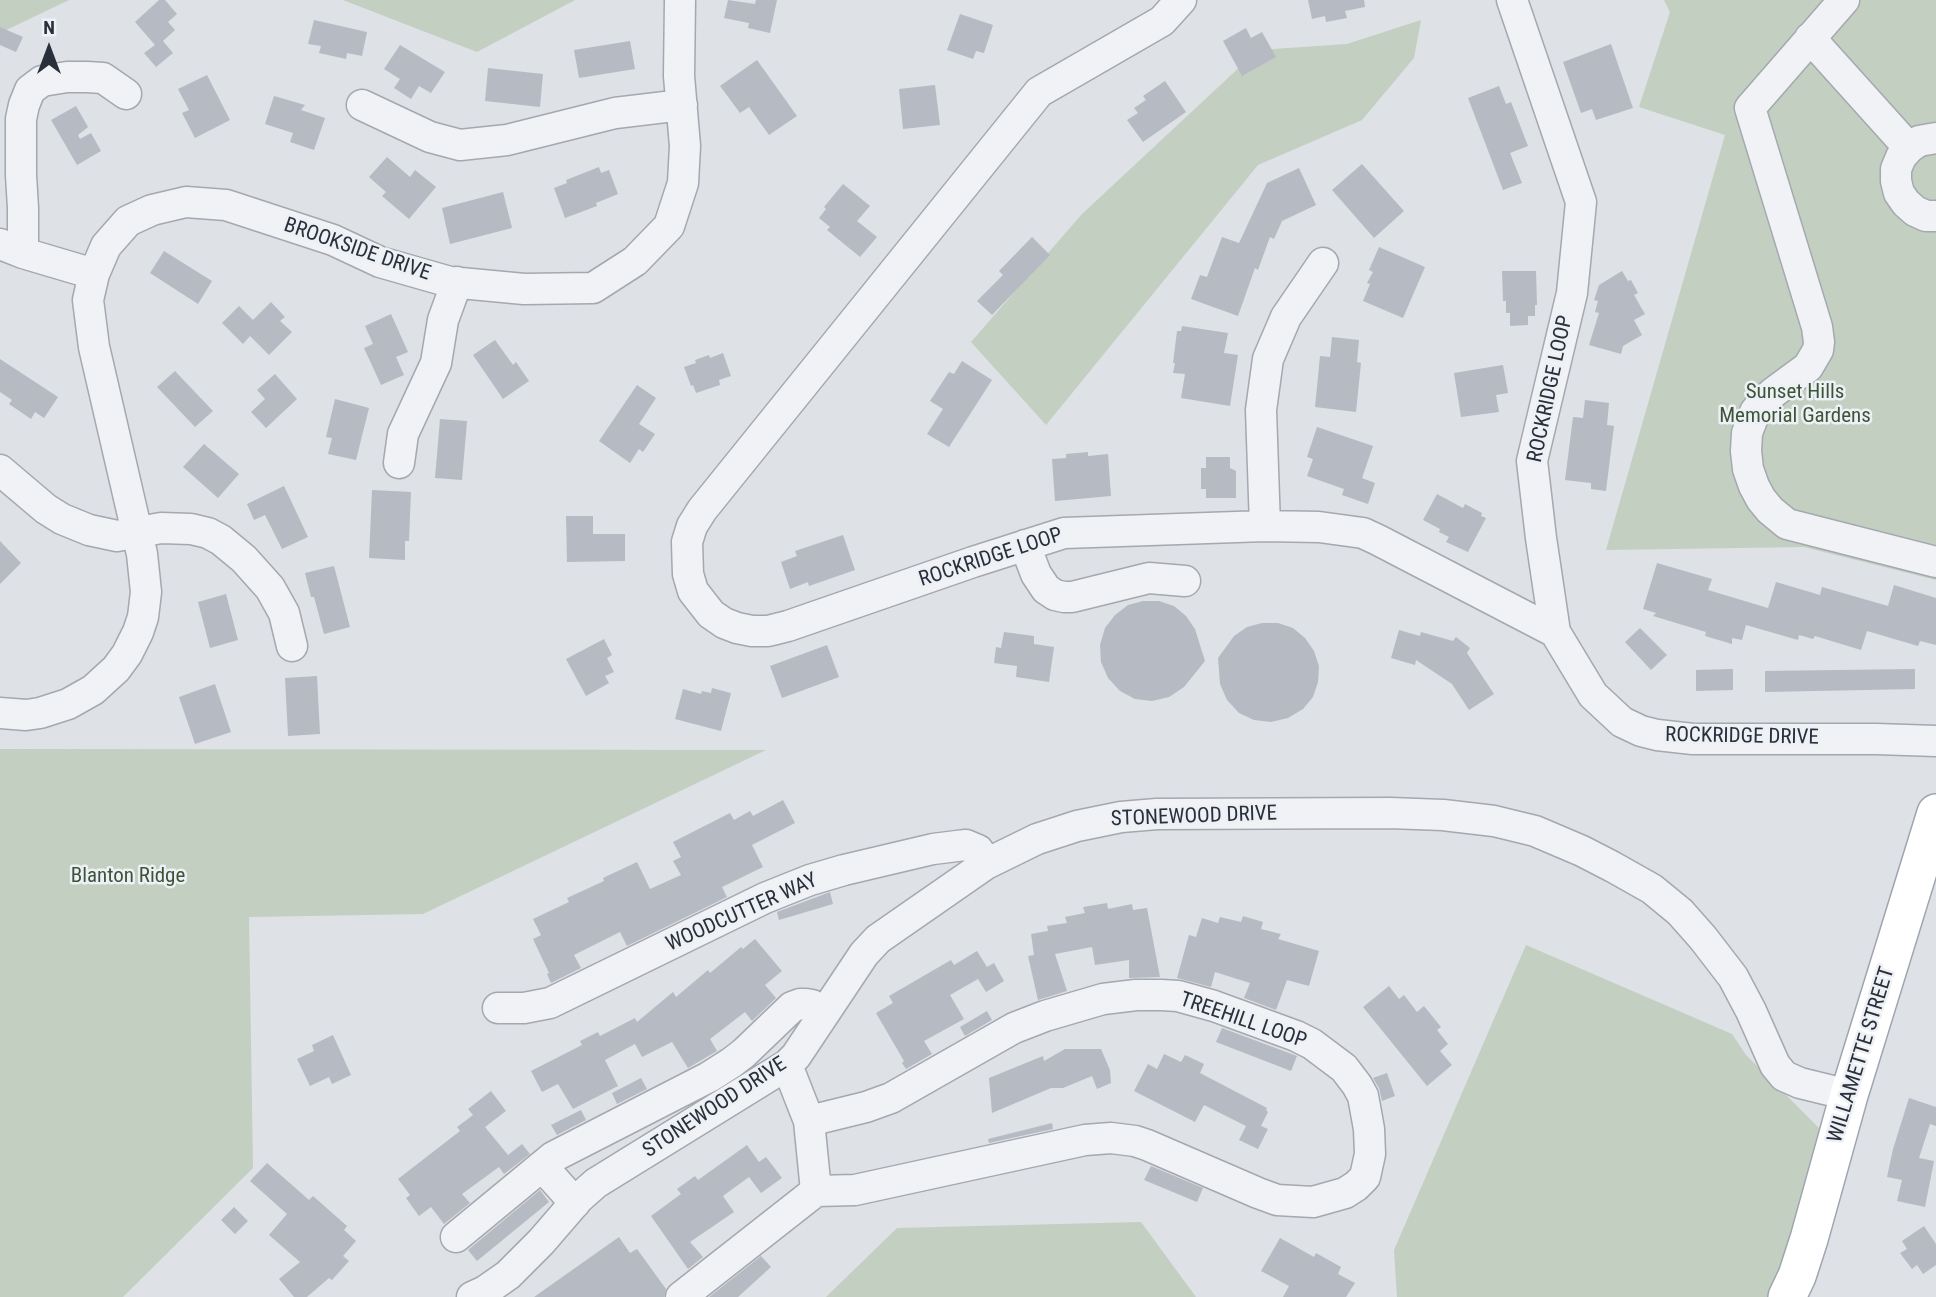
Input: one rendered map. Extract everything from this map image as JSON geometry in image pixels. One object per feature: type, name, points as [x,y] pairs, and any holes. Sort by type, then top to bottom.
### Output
[{"type":"main road","name":"WILLAMETTE STREET","points":[[1787,1297],[1809,1239],[1849,1095],[1930,858],[1936,813]]},
{"type":"street","name":"BROOKSIDE DRIVE","points":[[0,713],[40,713],[68,704],[93,690],[116,669],[132,645],[143,617],[146,592],[144,564],[94,347],[88,300],[94,274],[106,246],[128,221],[152,210],[186,202],[226,205],[334,240],[380,262],[457,282],[524,289],[593,288],[635,261],[669,226],[682,183],[685,146],[679,76],[680,0]]},
{"type":"street","name":"ROCKRIDGE LOOP","points":[[1181,0],[1162,21],[1039,92],[702,510],[692,526],[687,542],[688,574],[693,591],[711,614],[724,623],[752,631],[768,631],[1024,545],[1076,531],[1319,527],[1363,533],[1555,632]]},
{"type":"street","name":"ROCKRIDGE LOOP","points":[[1512,0],[1581,202],[1572,293],[1532,461],[1555,632]]},
{"type":"street","points":[[1844,0],[1750,108],[1817,327],[1818,350],[1808,367],[1762,403],[1755,412],[1747,433],[1748,469],[1761,499],[1787,524],[1936,562]]},
{"type":"street","points":[[1810,38],[1922,143],[1901,157],[1896,169],[1896,181],[1899,193],[1915,211],[1926,216],[1936,216]]},
{"type":"street","points":[[94,274],[11,249],[23,208],[20,175],[24,105],[30,90],[42,81],[52,79],[103,78],[127,94]]},
{"type":"street","points":[[362,105],[430,137],[460,145],[507,140],[615,113],[682,105]]},
{"type":"street","points":[[1265,526],[1261,410],[1268,359],[1286,317],[1323,262]]},
{"type":"street","points":[[399,463],[403,434],[436,363],[443,320],[457,282]]},
{"type":"street","points":[[0,470],[28,496],[62,519],[82,528],[117,536],[161,528],[191,529],[221,540],[244,559],[270,587],[284,614],[292,646]]},
{"type":"street","points":[[1024,545],[1046,589],[1055,595],[1073,597],[1149,578],[1185,581]]},
{"type":"street","points":[[1497,602],[1529,609],[1540,605],[1545,568]]},
{"type":"street","name":"ROCKRIDGE DRIVE","points":[[1555,632],[1592,695],[1622,723],[1641,731],[1693,739],[1936,741]]},
{"type":"street","name":"STONEWOOD DRIVE","points":[[472,1297],[485,1292],[508,1275],[596,1184],[787,1065],[796,1056],[864,954],[878,939],[986,864],[1037,839],[1077,826],[1121,817],[1157,814],[1390,813],[1494,821],[1535,831],[1582,851],[1652,888],[1680,912],[1733,977],[1775,1065],[1784,1076],[1800,1083],[1849,1095]]},
{"type":"street","name":"WOODCUTTER WAY","points":[[498,1008],[524,1008],[550,1003],[765,898],[832,873],[920,852],[966,845],[978,850],[986,864]]},
{"type":"street","name":"TREEHILL LOOP","points":[[809,1121],[891,1098],[1014,1028],[1045,1016],[1103,999],[1161,995],[1178,996],[1214,1006],[1312,1044],[1344,1068],[1357,1085],[1363,1096],[1369,1129],[1370,1154],[1364,1177],[1345,1193],[1313,1202],[1277,1200],[1147,1145],[1111,1138],[1085,1140],[855,1189],[817,1191]]},
{"type":"street","points":[[456,1237],[554,1157],[721,1070],[744,1053],[792,1007],[800,1004],[812,1005],[824,1014]]},
{"type":"street","points":[[681,1297],[817,1191],[809,1121],[787,1065]]},
{"type":"street","points":[[542,1166],[575,1203]]},
{"type":"green space","points":[[0,0],[69,0],[0,33]]},
{"type":"green space","points":[[343,0],[575,0],[477,52]]},
{"type":"green space","name":"Sunset Hills Memorial Gardens","points":[[1664,0],[1936,0],[1936,580],[1804,547],[1606,550],[1725,135],[1639,107],[1670,12]]},
{"type":"green space","points":[[1421,20],[1414,58],[1362,120],[1258,165],[1046,425],[971,342],[1082,214],[1258,50],[1347,44]]},
{"type":"green space","name":"Blanton Ridge","points":[[0,749],[766,750],[423,914],[249,917],[253,1168],[123,1297],[0,1297]]},
{"type":"green space","points":[[1526,945],[1732,1034],[1746,1055],[1824,1133],[1780,1274],[1769,1297],[1397,1297],[1394,1250]]},
{"type":"green space","points":[[1141,1222],[1196,1297],[826,1297],[897,1228]]},
{"type":"building","points":[[159,0],[165,0],[177,14],[168,22],[175,30],[163,41],[173,53],[156,67],[144,53],[155,45],[135,22]]},
{"type":"building","points":[[728,0],[755,4],[756,0],[777,0],[770,33],[748,28],[749,23],[724,18]]},
{"type":"building","points":[[1308,0],[1364,0],[1365,7],[1345,11],[1347,18],[1326,22],[1325,16],[1312,19]]},
{"type":"building","points":[[960,14],[993,25],[984,53],[976,51],[973,59],[947,50]]},
{"type":"building","points":[[314,20],[367,32],[362,56],[347,53],[346,59],[319,53],[321,46],[308,44]]},
{"type":"building","points":[[0,27],[23,37],[16,52],[0,45]]},
{"type":"building","points":[[1246,28],[1251,38],[1262,32],[1276,57],[1242,76],[1223,41]]},
{"type":"building","points":[[630,41],[635,69],[579,78],[574,50]]},
{"type":"building","points":[[1611,44],[1633,108],[1596,120],[1592,109],[1581,113],[1563,62]]},
{"type":"building","points":[[400,45],[445,72],[431,93],[419,86],[411,99],[394,88],[400,79],[384,69]]},
{"type":"building","points":[[757,60],[797,116],[769,135],[749,107],[740,113],[720,86]]},
{"type":"building","points":[[488,68],[543,74],[540,107],[485,101]]},
{"type":"building","points":[[207,75],[230,120],[195,138],[182,113],[189,110],[178,89]]},
{"type":"building","points":[[1165,81],[1186,112],[1143,142],[1127,120],[1138,113],[1134,108],[1146,100],[1143,96]]},
{"type":"building","points":[[935,85],[940,125],[903,129],[899,89]]},
{"type":"building","points":[[1499,86],[1506,104],[1511,102],[1528,146],[1510,153],[1522,183],[1503,190],[1468,98]]},
{"type":"building","points":[[274,96],[305,105],[301,110],[325,118],[314,150],[290,142],[293,133],[265,124]]},
{"type":"building","points":[[76,106],[88,127],[78,135],[80,139],[91,133],[101,151],[77,165],[51,120]]},
{"type":"building","points":[[387,157],[410,177],[415,170],[436,187],[409,219],[382,196],[386,192],[369,177]]},
{"type":"building","points":[[1362,164],[1404,211],[1374,238],[1332,190]]},
{"type":"building","points":[[599,167],[601,173],[609,170],[618,194],[596,203],[597,206],[565,218],[554,188],[567,183],[566,180]]},
{"type":"building","points":[[1299,168],[1316,205],[1282,221],[1274,239],[1270,237],[1258,270],[1255,268],[1238,316],[1191,299],[1200,275],[1207,277],[1222,237],[1239,243],[1267,183]]},
{"type":"building","points":[[843,184],[870,206],[857,221],[877,237],[860,257],[827,230],[830,227],[819,218],[826,209],[824,207]]},
{"type":"building","points":[[503,192],[512,228],[450,244],[442,208]]},
{"type":"building","points":[[1032,237],[1050,255],[992,315],[977,301],[1003,275],[999,271]]},
{"type":"building","points":[[1379,247],[1425,267],[1403,318],[1363,301],[1373,272],[1369,270]]},
{"type":"building","points":[[164,251],[212,281],[198,304],[150,273]]},
{"type":"building","points":[[1502,271],[1536,271],[1537,305],[1535,316],[1528,316],[1528,325],[1510,326],[1510,313],[1506,313],[1506,301],[1503,301]]},
{"type":"building","points":[[1622,271],[1638,293],[1634,295],[1645,314],[1634,320],[1642,335],[1623,346],[1621,354],[1589,345],[1599,313],[1595,312],[1598,301],[1594,300],[1599,285]]},
{"type":"building","points":[[271,302],[285,317],[280,321],[292,332],[269,355],[250,336],[243,344],[222,323],[239,306],[253,320]]},
{"type":"building","points":[[391,314],[408,352],[396,357],[404,375],[381,385],[364,348],[373,344],[365,326]]},
{"type":"building","points":[[1182,326],[1228,333],[1224,353],[1238,355],[1230,406],[1181,398],[1185,374],[1173,373],[1173,363],[1177,331],[1181,331]]},
{"type":"building","points":[[1332,337],[1359,340],[1357,362],[1361,363],[1356,412],[1315,407],[1320,356],[1330,357]]},
{"type":"building","points":[[495,340],[513,365],[516,362],[529,381],[503,399],[473,355]]},
{"type":"building","points":[[723,353],[731,376],[719,380],[720,385],[696,393],[684,367],[696,363],[695,360]]},
{"type":"building","points":[[0,359],[58,397],[44,418],[35,412],[31,419],[9,404],[12,400],[0,392]]},
{"type":"building","points":[[962,361],[992,380],[949,447],[927,434],[943,409],[930,401],[949,372],[954,374]]},
{"type":"building","points":[[1503,365],[1508,393],[1496,395],[1499,412],[1461,417],[1454,373]]},
{"type":"building","points":[[175,371],[213,411],[195,427],[157,387]]},
{"type":"building","points":[[275,374],[297,399],[266,428],[251,412],[265,399],[257,390]]},
{"type":"building","points":[[637,385],[656,398],[639,424],[655,434],[643,452],[639,449],[630,463],[599,441]]},
{"type":"building","points":[[335,399],[369,408],[356,460],[328,454],[332,438],[326,437]]},
{"type":"building","points":[[1585,400],[1609,403],[1607,425],[1614,426],[1606,491],[1591,489],[1591,483],[1565,480],[1573,417],[1583,418]]},
{"type":"building","points":[[440,419],[467,421],[462,480],[435,478]]},
{"type":"building","points":[[1317,427],[1373,446],[1362,478],[1375,483],[1368,504],[1342,495],[1344,489],[1307,476],[1313,459],[1307,457]]},
{"type":"building","points":[[204,444],[239,474],[218,498],[183,467]]},
{"type":"building","points":[[1088,452],[1088,456],[1108,454],[1111,496],[1055,501],[1052,459],[1066,458],[1066,454]]},
{"type":"building","points":[[1206,457],[1230,457],[1230,468],[1236,471],[1236,498],[1206,498],[1206,489],[1201,489],[1201,468],[1206,468]]},
{"type":"building","points":[[284,486],[308,537],[282,549],[265,515],[254,520],[247,504]]},
{"type":"building","points":[[372,490],[411,492],[409,541],[405,541],[405,560],[369,558]]},
{"type":"building","points":[[1437,494],[1463,508],[1465,504],[1486,518],[1468,552],[1446,542],[1449,537],[1423,520]]},
{"type":"building","points":[[566,516],[593,516],[593,534],[625,534],[625,561],[567,562]]},
{"type":"building","points":[[843,535],[855,570],[809,586],[808,582],[790,589],[781,562],[797,556],[795,551]]},
{"type":"building","points":[[0,541],[21,563],[0,584]]},
{"type":"building","points":[[1657,563],[1712,579],[1708,590],[1768,608],[1776,582],[1820,595],[1822,587],[1888,606],[1894,585],[1936,598],[1936,645],[1920,641],[1918,646],[1867,631],[1861,650],[1815,636],[1813,639],[1799,635],[1798,640],[1746,625],[1742,640],[1732,638],[1732,644],[1705,636],[1706,632],[1653,616],[1656,613],[1643,609]]},
{"type":"building","points":[[334,566],[350,627],[324,634],[305,573]]},
{"type":"building","points":[[226,594],[238,640],[210,648],[198,602]]},
{"type":"building","points":[[1159,601],[1174,606],[1186,616],[1195,629],[1205,661],[1184,687],[1169,697],[1152,701],[1135,699],[1120,691],[1108,678],[1101,662],[1100,645],[1105,628],[1115,615],[1128,605]]},
{"type":"building","points":[[1278,623],[1293,628],[1305,638],[1314,651],[1319,666],[1313,697],[1303,709],[1288,718],[1271,722],[1254,720],[1239,713],[1227,700],[1220,684],[1218,658],[1234,636],[1247,627]]},
{"type":"building","points":[[1640,628],[1667,655],[1651,670],[1625,642]]},
{"type":"building","points":[[1399,630],[1420,636],[1421,632],[1453,641],[1456,637],[1470,648],[1467,653],[1494,694],[1469,710],[1452,684],[1416,660],[1415,665],[1391,658]]},
{"type":"building","points":[[1004,632],[1034,636],[1034,644],[1054,647],[1049,682],[1016,677],[1017,666],[994,663],[996,647],[1001,648]]},
{"type":"building","points":[[604,639],[612,655],[607,658],[614,672],[605,676],[609,683],[586,696],[566,659]]},
{"type":"building","points":[[827,645],[839,677],[782,698],[770,666]]},
{"type":"building","points":[[1733,669],[1733,690],[1696,691],[1696,670]]},
{"type":"building","points":[[1915,669],[1915,689],[1765,692],[1765,671]]},
{"type":"building","points":[[317,676],[320,734],[288,736],[285,678]]},
{"type":"building","points":[[215,684],[231,732],[195,744],[179,697]]},
{"type":"building","points":[[712,688],[731,693],[721,731],[675,719],[683,689],[701,694],[702,691],[711,693]]},
{"type":"building","points":[[783,800],[795,823],[752,845],[763,867],[722,887],[727,897],[627,946],[620,932],[574,955],[581,968],[551,983],[533,939],[541,935],[533,919],[569,902],[567,898],[637,862],[650,889],[681,875],[673,861],[681,857],[673,842],[730,813],[734,820],[750,811],[753,816]]},
{"type":"building","points":[[830,892],[833,904],[779,920],[777,912]]},
{"type":"building","points":[[1107,903],[1108,909],[1132,904],[1133,910],[1147,908],[1160,977],[1129,978],[1129,960],[1095,965],[1092,947],[1055,954],[1067,991],[1038,1000],[1028,956],[1034,955],[1031,934],[1048,931],[1047,926],[1067,923],[1065,917],[1085,913],[1083,907]]},
{"type":"building","points":[[1243,916],[1263,922],[1261,929],[1281,934],[1278,939],[1319,951],[1309,986],[1287,980],[1276,1010],[1244,998],[1250,983],[1215,972],[1211,987],[1177,978],[1189,935],[1196,937],[1202,918],[1218,923],[1220,917],[1241,922]]},
{"type":"building","points":[[755,939],[782,971],[765,985],[776,998],[752,1021],[745,1012],[710,1039],[717,1051],[688,1068],[672,1042],[642,1057],[635,1044],[605,1060],[618,1086],[573,1109],[558,1084],[542,1092],[531,1071],[582,1045],[580,1041],[598,1032],[600,1036],[635,1018],[637,1022],[673,992],[676,997],[708,970],[710,973]]},
{"type":"building","points":[[977,951],[987,967],[994,963],[1004,981],[986,992],[978,979],[950,995],[964,1019],[924,1041],[932,1054],[906,1069],[876,1013],[893,1003],[889,996],[951,960],[954,965]]},
{"type":"building","points":[[1389,986],[1399,999],[1404,995],[1417,1012],[1424,1006],[1441,1027],[1437,1030],[1448,1044],[1440,1051],[1452,1065],[1427,1086],[1363,1007]]},
{"type":"building","points":[[987,1011],[992,1020],[965,1036],[960,1027]]},
{"type":"building","points":[[1222,1028],[1297,1056],[1291,1071],[1216,1042]]},
{"type":"building","points":[[333,1035],[351,1075],[332,1084],[329,1077],[310,1086],[297,1059],[314,1051],[312,1045]]},
{"type":"building","points":[[1065,1049],[1101,1049],[1110,1070],[1111,1083],[1097,1089],[1092,1076],[1063,1088],[1051,1088],[992,1113],[989,1078],[1043,1056],[1044,1061]]},
{"type":"building","points":[[1164,1054],[1181,1062],[1185,1055],[1204,1064],[1200,1073],[1267,1108],[1268,1112],[1261,1126],[1268,1129],[1258,1149],[1239,1140],[1246,1126],[1204,1105],[1195,1122],[1134,1091],[1148,1064],[1157,1069]]},
{"type":"building","points":[[1387,1073],[1395,1096],[1382,1101],[1373,1078]]},
{"type":"building","points":[[641,1078],[647,1089],[617,1104],[612,1093]]},
{"type":"building","points":[[491,1091],[506,1111],[485,1127],[508,1155],[522,1144],[530,1154],[504,1174],[499,1167],[462,1194],[470,1203],[444,1224],[431,1207],[419,1216],[406,1198],[410,1195],[398,1179],[460,1131],[457,1127],[473,1115],[468,1109]]},
{"type":"building","points":[[1909,1098],[1936,1107],[1936,1126],[1930,1124],[1919,1158],[1934,1161],[1925,1207],[1897,1201],[1902,1180],[1887,1177]]},
{"type":"building","points":[[581,1110],[586,1120],[557,1135],[551,1125]]},
{"type":"building","points":[[1052,1123],[1053,1129],[989,1143],[988,1139]]},
{"type":"building","points":[[747,1145],[759,1162],[766,1157],[782,1178],[761,1193],[749,1177],[723,1196],[734,1212],[690,1242],[703,1257],[688,1269],[651,1216],[681,1194],[677,1189],[695,1176],[698,1180]]},
{"type":"building","points":[[267,1163],[309,1200],[313,1196],[347,1226],[344,1230],[356,1241],[343,1256],[349,1261],[332,1280],[329,1278],[307,1297],[294,1297],[279,1279],[300,1262],[269,1235],[287,1214],[250,1181]]},
{"type":"building","points":[[1151,1166],[1203,1188],[1197,1202],[1144,1180]]},
{"type":"building","points":[[540,1190],[549,1202],[477,1261],[468,1250]]},
{"type":"building","points":[[234,1207],[248,1221],[235,1234],[221,1220]]},
{"type":"building","points":[[1924,1226],[1936,1244],[1936,1265],[1923,1274],[1917,1265],[1912,1269],[1900,1253],[1907,1249],[1902,1241]]},
{"type":"building","points":[[619,1237],[630,1253],[637,1249],[666,1289],[664,1297],[534,1297]]},
{"type":"building","points":[[1280,1238],[1314,1257],[1316,1253],[1341,1267],[1338,1274],[1355,1283],[1346,1297],[1283,1297],[1289,1286],[1261,1271]]},
{"type":"building","points":[[761,1256],[771,1267],[738,1297],[709,1297]]}]
